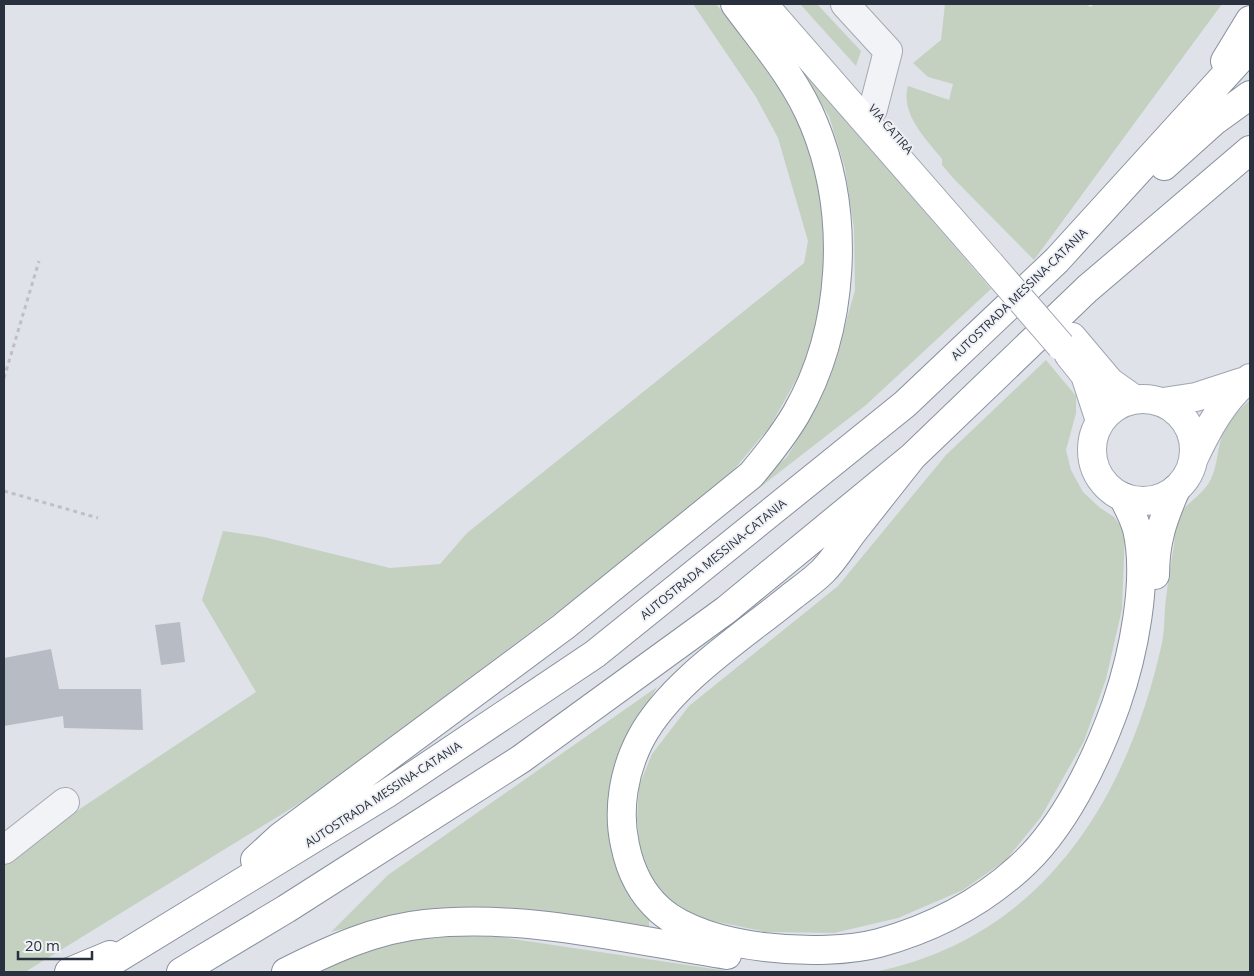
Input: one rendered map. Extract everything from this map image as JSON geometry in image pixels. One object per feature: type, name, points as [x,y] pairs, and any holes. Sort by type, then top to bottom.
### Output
[{"type":"main road","points":[[209,902],[280,836],[563,627],[751,475],[776,446],[797,414],[820,361],[833,307],[837,268],[834,196],[814,124],[794,84],[735,4]]},
{"type":"main road","points":[[762,4],[995,259],[1067,342],[1110,382],[1134,399]]},
{"type":"main road","name":"VIA CATIRA","points":[[782,4],[874,109],[995,259]]},
{"type":"main road","points":[[1205,114],[1250,20]]},
{"type":"main road","name":"AUTOSTRADA MESSINA-CATANIA","points":[[95,972],[386,794],[595,654],[905,404],[1057,260],[1205,114],[1250,48]]},
{"type":"main road","points":[[1205,114],[1250,82]]},
{"type":"main road","points":[[1205,114],[1250,95]]},
{"type":"main road","points":[[996,378],[1025,337],[1038,324],[1134,233],[1250,132]]},
{"type":"main road","points":[[181,972],[286,909],[521,759],[726,610],[912,457],[1087,289],[1250,150]]},
{"type":"main road","points":[[1067,342],[1085,375],[1100,421]]},
{"type":"main road","points":[[1176,489],[1164,496],[1151,500],[1137,500],[1123,497],[1105,484],[1094,465],[1092,442],[1100,421],[1115,406],[1134,399],[1149,399],[1163,402],[1196,397],[1230,388],[1248,379]]},
{"type":"main road","points":[[286,972],[330,949],[360,939],[425,924],[481,921],[544,926],[782,965],[818,966],[852,963],[883,957],[943,935],[976,919],[1031,878],[1052,855],[1089,800],[1109,762],[1137,689],[1146,655],[1152,618],[1155,552],[1161,524],[1176,489],[1187,476],[1206,433],[1223,406],[1248,379]]},
{"type":"main road","points":[[1163,402],[1177,412],[1188,426],[1194,448],[1193,460]]},
{"type":"main road","points":[[912,457],[822,572],[682,685],[653,719],[641,738],[626,778],[622,797],[623,836],[627,856],[635,877],[646,895],[662,912],[682,926],[704,934],[782,950],[850,948],[879,943],[937,922],[968,906],[1020,868],[1040,845],[1076,792],[1096,756],[1123,685],[1137,617],[1141,552],[1136,526],[1123,497]]},
{"type":"main road","points":[[196,972],[286,909]]},
{"type":"main road","points":[[70,972],[151,938]]},
{"type":"lane","points":[[845,4],[888,51],[874,109]]},
{"type":"lane","points":[[4,850],[65,802]]},
{"type":"path","points":[[4,378],[39,262]]},
{"type":"path","points":[[4,491],[98,518]]},
{"type":"green space","points":[[693,4],[716,4],[774,77],[795,113],[812,152],[823,201],[825,246],[820,307],[806,362],[771,425],[732,472],[579,596],[313,795],[25,972],[4,972],[4,865],[30,842],[256,692],[202,600],[223,531],[264,537],[390,568],[440,564],[467,533],[804,263],[808,241],[778,138],[756,97]]},
{"type":"green space","points":[[800,4],[817,4],[861,51],[856,66]]},
{"type":"green space","points":[[945,4],[1085,4],[1091,7],[1094,4],[1222,4],[1034,260],[953,178],[942,165],[942,159],[916,126],[911,116],[907,96],[908,86],[949,100],[953,84],[928,77],[913,63],[941,40]]},
{"type":"green space","points":[[793,59],[991,289],[866,405],[682,548],[787,457],[811,417],[835,361],[855,290],[854,229],[845,168],[829,116]]},
{"type":"green space","points":[[1046,360],[1076,396],[1076,413],[1066,450],[1071,470],[1083,492],[1099,507],[1114,517],[1125,532],[1122,609],[1106,679],[1084,741],[1041,817],[1006,860],[963,890],[898,918],[834,933],[766,932],[708,920],[677,907],[655,884],[641,856],[637,819],[639,786],[652,754],[689,706],[838,586],[946,455]]},
{"type":"green space","points":[[1250,400],[1250,972],[874,972],[933,955],[985,928],[1030,895],[1068,854],[1100,808],[1126,756],[1146,701],[1162,643],[1165,604],[1177,519],[1180,513],[1203,491],[1211,479],[1215,470],[1223,433],[1241,408]]},
{"type":"green space","points":[[657,687],[626,744],[618,764],[609,804],[609,825],[617,865],[629,894],[649,917],[649,930],[394,916],[331,932],[388,875]]},
{"type":"green space","points":[[445,936],[500,937],[734,972],[314,972],[351,956],[400,940]]},
{"type":"building","points":[[180,622],[185,662],[161,665],[155,625]]},
{"type":"building","points":[[51,649],[59,689],[141,689],[143,730],[64,728],[63,716],[4,726],[4,658]]}]
